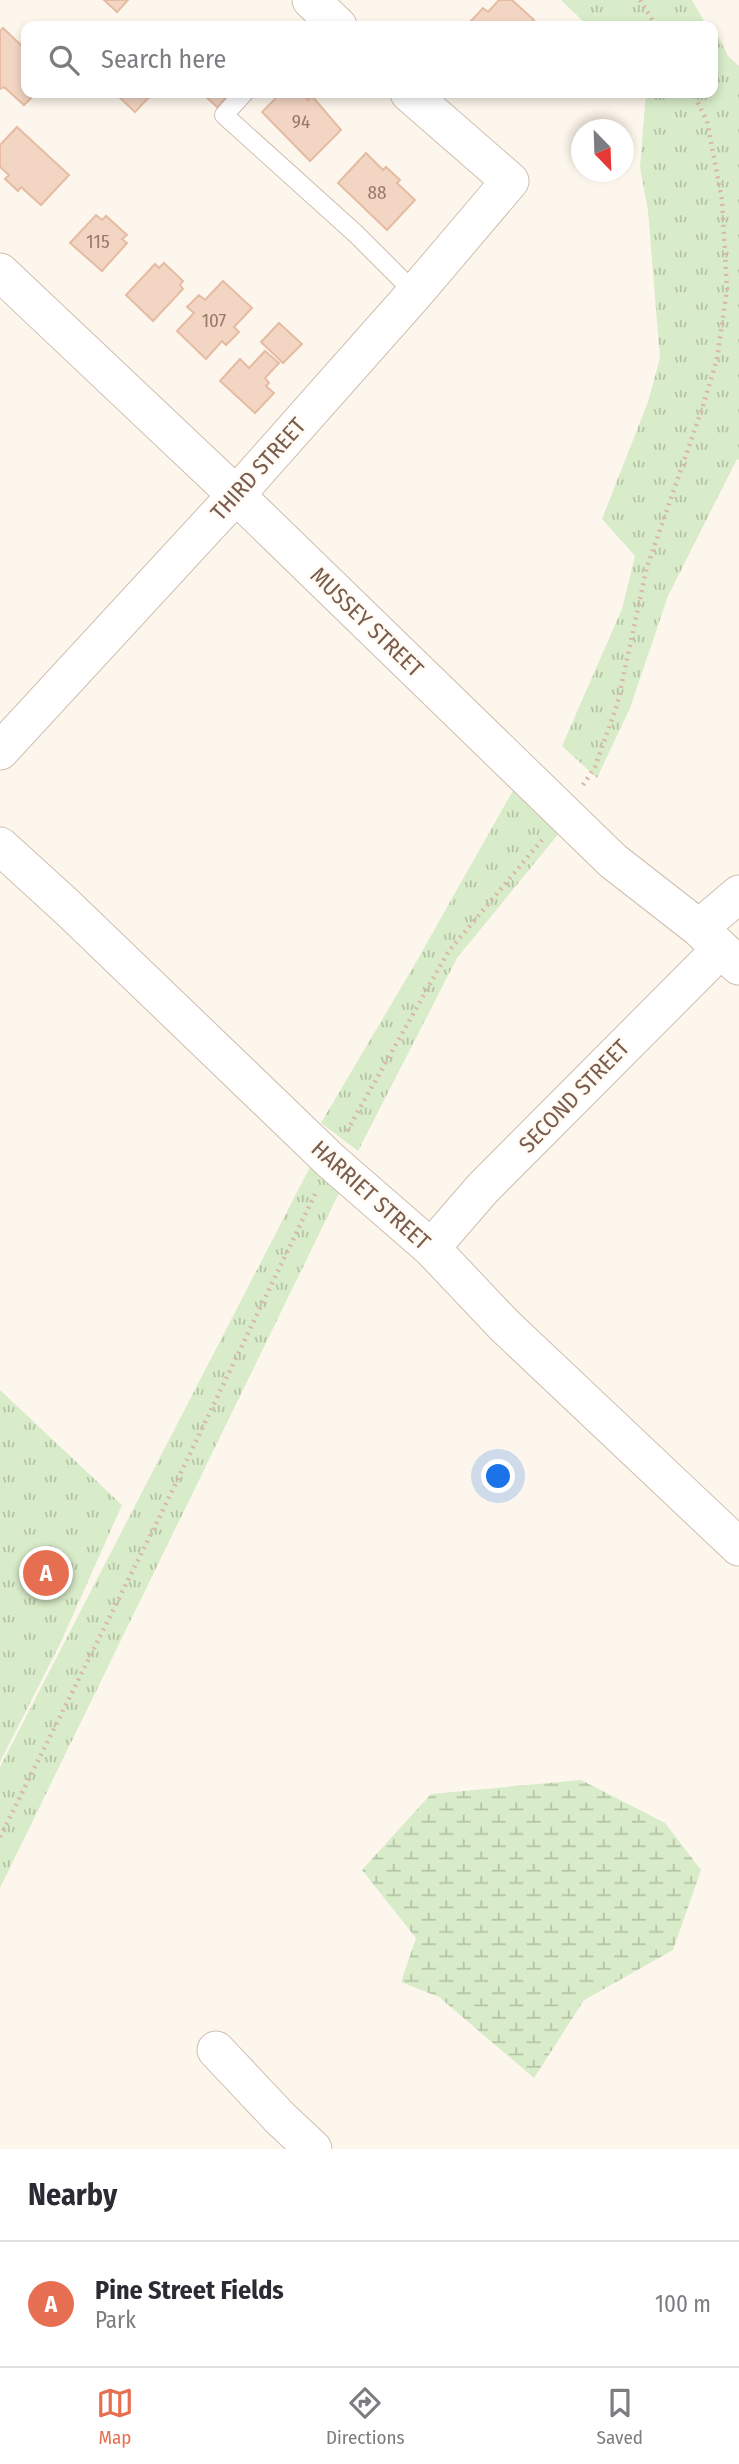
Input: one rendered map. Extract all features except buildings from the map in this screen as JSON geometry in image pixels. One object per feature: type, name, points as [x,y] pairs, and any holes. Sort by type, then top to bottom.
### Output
[{"type":"street","name":"THIRD STREET","points":[[0,751],[236,495],[510,181],[415,98]]},
{"type":"street","name":"MUSSEY STREET","points":[[0,272],[236,495],[613,861],[720,948]]},
{"type":"street","name":"HARRIET STREET","points":[[0,846],[77,916],[331,1161],[431,1248],[505,1326],[739,1547]]},
{"type":"street","name":"SECOND STREET","points":[[431,1248],[482,1188],[720,948],[739,894]]},
{"type":"street","points":[[216,2050],[279,2118],[313,2149]]},
{"type":"lane","points":[[239,98],[224,115],[356,234],[415,293]]},
{"type":"path","points":[[640,0],[653,21]]},
{"type":"path","points":[[344,1136],[448,952],[564,814],[595,767],[617,705],[647,567],[717,359],[727,289],[722,200],[707,121],[696,98]]},
{"type":"path","points":[[0,1837],[158,1520],[321,1182]]},
{"type":"green space","points":[[561,0],[728,0],[739,22],[739,460],[737,459],[668,596],[630,708],[597,778],[562,746],[622,609],[635,556],[602,519],[648,402],[660,358],[648,211],[640,167],[646,98],[718,98],[718,21],[583,21]]},
{"type":"green space","points":[[515,787],[560,832],[457,958],[358,1151],[321,1123]]},
{"type":"green space","points":[[310,1167],[340,1191],[0,1888],[0,1767]]},
{"type":"green space","points":[[0,1390],[122,1505],[61,1642],[0,1762]]},
{"type":"green space","points":[[581,1780],[665,1823],[701,1870],[673,1950],[584,2000],[534,2078],[439,1997],[401,1982],[416,1938],[362,1870],[431,1794]]},
{"type":"pier","points":[[692,0],[737,0],[739,66],[728,56],[718,36],[718,21],[704,21]]},
{"type":"place","name":"Pine Street Fields","points":[[46,1573]]}]
